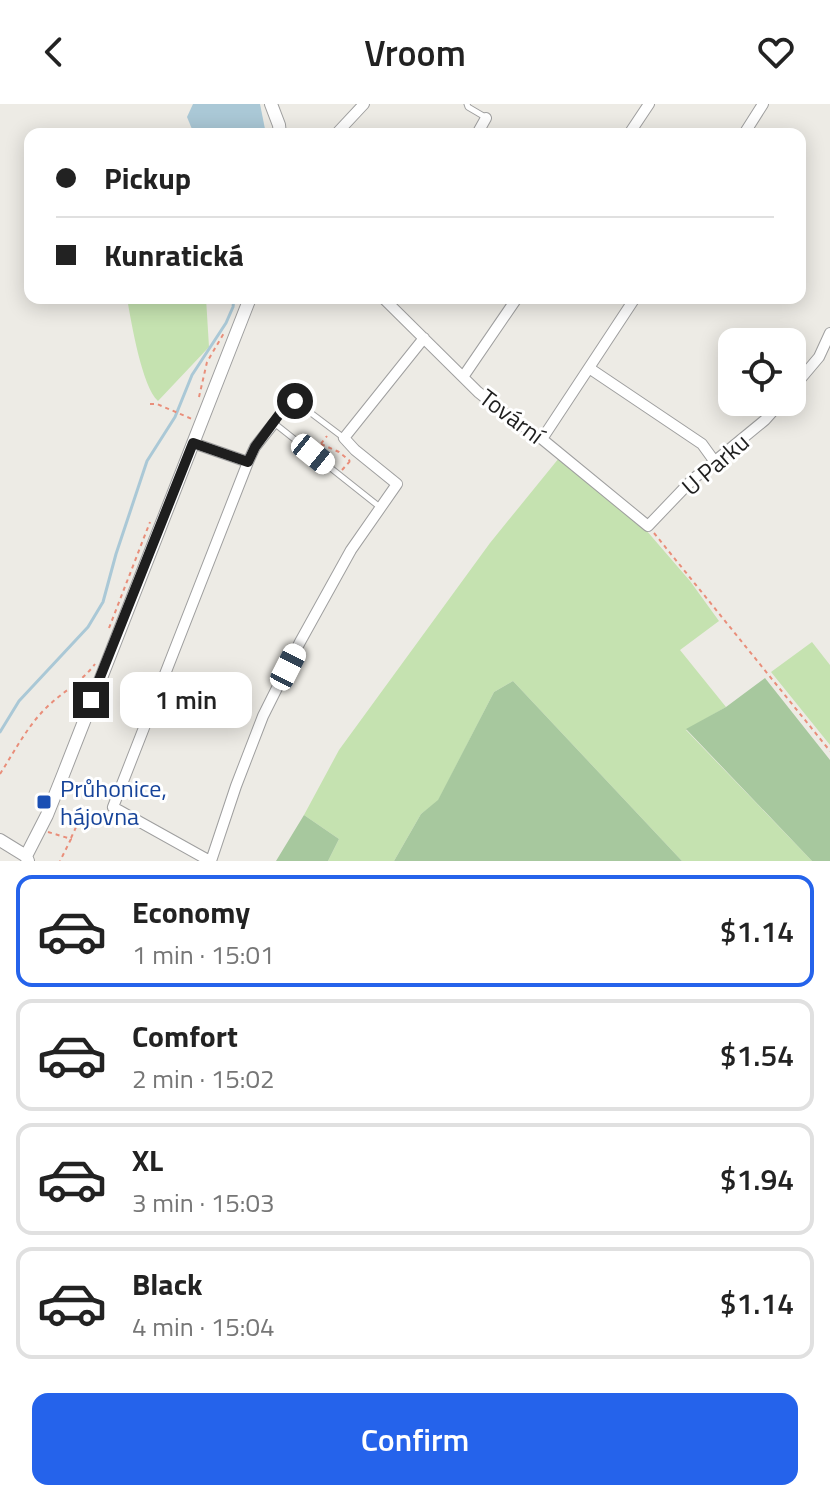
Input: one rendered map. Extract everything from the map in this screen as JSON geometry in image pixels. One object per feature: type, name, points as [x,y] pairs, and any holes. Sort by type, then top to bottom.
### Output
[{"type":"street","points":[[271,104],[278,128]]},
{"type":"street","points":[[342,128],[364,104]]},
{"type":"street","points":[[633,128],[649,104]]},
{"type":"street","points":[[748,128],[763,104]]},
{"type":"street","points":[[480,128],[486,118]]},
{"type":"street","points":[[0,840],[27,858],[47,815],[248,304]]},
{"type":"street","name":"Tovární","points":[[389,304],[463,377],[508,416],[542,439],[648,526]]},
{"type":"street","points":[[463,377],[513,304]]},
{"type":"street","points":[[542,439],[631,304]]},
{"type":"street","points":[[806,372],[819,357],[830,333]]},
{"type":"street","points":[[274,423],[255,447],[248,462],[113,807],[210,861],[263,716],[351,550],[397,484],[353,456],[344,438],[424,338]]},
{"type":"street","points":[[589,368],[702,444],[715,462]]},
{"type":"street","name":"U Parku","points":[[648,526],[692,480],[769,416]]},
{"type":"street","points":[[193,443],[248,462]]},
{"type":"lane","points":[[467,104],[486,118]]},
{"type":"lane","points":[[344,438],[295,401],[287,404],[274,423],[381,508]]},
{"type":"path","points":[[198,406],[207,362],[225,332]]},
{"type":"path","points":[[150,404],[157,404],[201,423]]},
{"type":"path","points":[[313,454],[332,429]]},
{"type":"path","points":[[321,444],[353,456],[339,475]]},
{"type":"path","points":[[106,636],[154,513]]},
{"type":"path","points":[[648,526],[830,751]]},
{"type":"path","points":[[0,774],[43,711],[87,675],[96,663]]},
{"type":"path","points":[[60,861],[77,825]]},
{"type":"path","points":[[47,832],[71,839]]},
{"type":"green space","points":[[128,304],[206,304],[209,347],[158,401],[147,382]]},
{"type":"green space","points":[[559,458],[646,530],[690,581],[719,621],[680,650],[726,707],[686,730],[812,861],[682,861],[513,681],[494,692],[438,801],[421,814],[394,861],[328,861],[339,839],[304,815],[339,750],[490,543]]},
{"type":"green space","points":[[812,642],[830,665],[830,745],[771,672]]},
{"type":"green space","points":[[765,678],[830,760],[830,861],[812,861],[686,729],[726,707]]},
{"type":"green space","points":[[513,681],[682,861],[394,861],[421,814],[438,800],[494,692]]},
{"type":"green space","points":[[304,815],[339,839],[328,861],[276,861]]},
{"type":"water","points":[[193,104],[260,104],[265,128],[192,128],[187,117]]},
{"type":"waterway","points":[[0,732],[19,701],[88,627],[103,602],[147,461],[175,417],[192,375],[226,323],[233,304]]},
{"type":"place","name":"Průhonice, hájovna","points":[[44,802]]},
{"type":"route","points":[[91,700],[193,443],[248,462],[255,447],[287,404],[295,401]]}]
